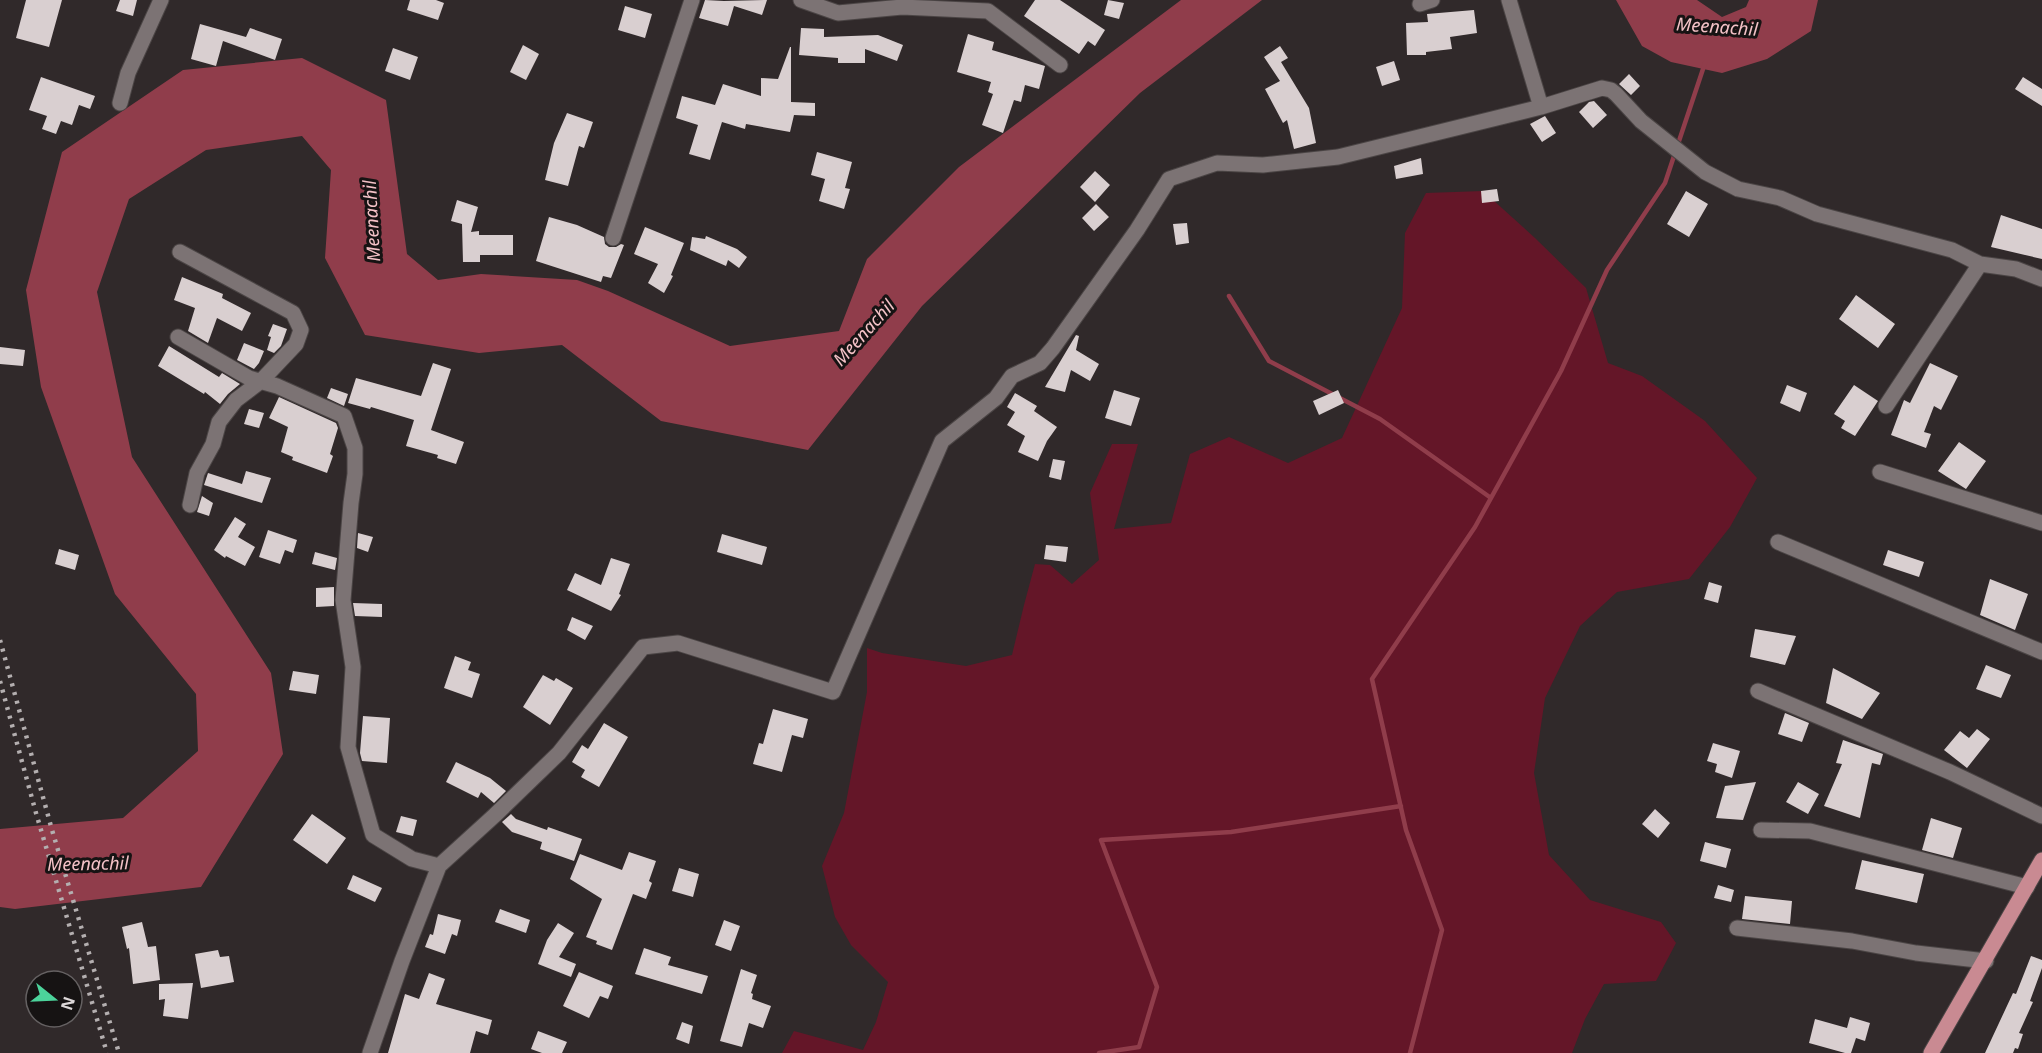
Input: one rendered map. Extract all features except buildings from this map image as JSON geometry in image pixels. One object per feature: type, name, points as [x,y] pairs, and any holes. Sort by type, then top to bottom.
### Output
[{"type":"main road","points":[[1931,1053],[2042,861]]},
{"type":"street","points":[[120,103],[128,74],[161,0]]},
{"type":"street","points":[[613,238],[692,0]]},
{"type":"street","points":[[801,0],[838,14],[902,8],[988,11],[1060,65]]},
{"type":"street","points":[[1509,0],[1541,107]]},
{"type":"street","points":[[370,1053],[438,866],[559,753],[643,647],[678,643],[833,693],[942,441],[996,398],[1012,376],[1040,363],[1053,348],[1137,230],[1169,179],[1217,163],[1263,165],[1338,157],[1541,107],[1602,88],[1611,90],[1641,121],[1705,172],[1738,189],[1780,198],[1817,214],[1952,250],[1980,264],[2016,269],[2042,279]]},
{"type":"street","points":[[180,252],[292,313],[301,330],[296,344],[261,381],[236,400],[219,422],[213,444],[198,473],[190,506]]},
{"type":"street","points":[[1886,406],[1980,264]]},
{"type":"street","points":[[178,337],[249,378],[277,386],[344,416],[355,448],[355,474],[343,600],[353,667],[348,747],[373,835],[412,859],[438,866]]},
{"type":"street","points":[[1880,471],[2042,523]]},
{"type":"street","points":[[1778,542],[2042,652]]},
{"type":"street","points":[[1758,691],[1950,772],[2042,816]]},
{"type":"street","points":[[1761,830],[1810,831],[2027,887]]},
{"type":"street","points":[[1737,928],[1852,941],[1916,953],[1986,961]]},
{"type":"shaded area","points":[[1483,191],[1586,288],[1608,363],[1642,376],[1705,421],[1757,478],[1730,527],[1689,579],[1617,592],[1580,626],[1545,698],[1534,773],[1549,855],[1590,900],[1661,922],[1676,943],[1656,981],[1604,984],[1585,1019],[1572,1053],[782,1053],[794,1031],[863,1050],[876,1022],[888,982],[851,945],[835,917],[822,866],[844,813],[867,692],[867,648],[882,653],[966,666],[1012,655],[1035,564],[1050,565],[1072,584],[1099,560],[1090,493],[1112,444],[1138,444],[1114,529],[1171,523],[1190,454],[1229,437],[1288,463],[1342,438],[1402,308],[1405,233],[1426,193]]},
{"type":"water","name":"Meenachil","points":[[1181,0],[1262,0],[1140,93],[922,306],[808,450],[661,421],[562,345],[479,353],[365,335],[325,258],[331,170],[302,136],[206,150],[129,199],[97,292],[132,457],[271,673],[283,754],[201,887],[15,909],[0,907],[0,829],[123,818],[198,751],[196,694],[115,594],[41,387],[26,290],[62,152],[183,70],[302,58],[386,100],[407,254],[438,280],[481,274],[577,280],[608,291],[730,346],[839,331],[867,259],[959,167]]},
{"type":"water","name":"Meenachil","points":[[1616,0],[1697,0],[1722,17],[1746,7],[1749,0],[1818,0],[1811,31],[1767,59],[1722,73],[1671,62],[1642,46]]},
{"type":"waterway","points":[[1410,1053],[1442,930],[1406,830],[1372,679],[1475,527],[1561,371],[1607,270],[1665,183],[1705,63]]},
{"type":"waterway","points":[[1229,296],[1269,361],[1380,419],[1491,498]]},
{"type":"waterway","points":[[1099,1053],[1139,1047],[1157,987],[1101,840],[1231,832],[1401,806]]},
{"type":"railway","points":[[0,640],[52,830],[119,1053]]},
{"type":"railway","points":[[0,681],[36,813],[107,1053]]}]
